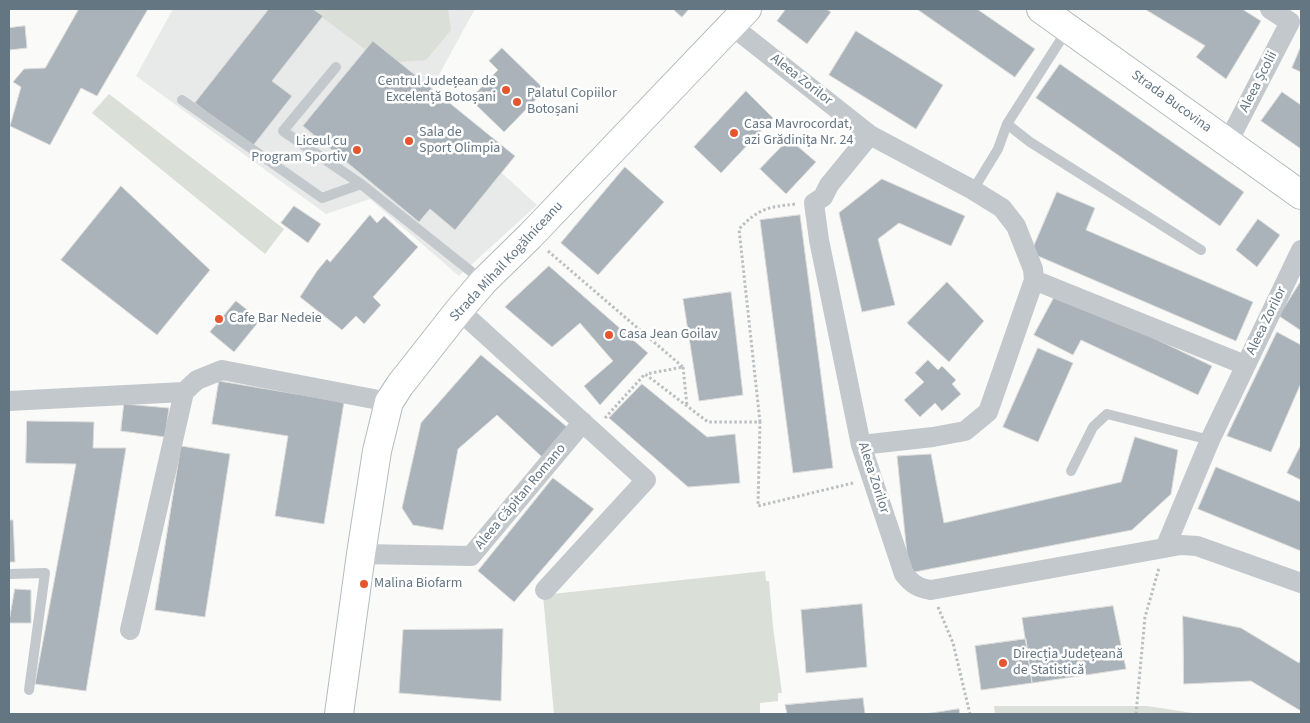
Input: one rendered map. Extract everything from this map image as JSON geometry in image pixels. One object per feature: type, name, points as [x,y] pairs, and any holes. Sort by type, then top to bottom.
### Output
[{"type":"street","name":"Strada Bucovina","points":[[1041,9],[1301,195]]},
{"type":"street","name":"Aleea Școlii","points":[[1228,142],[1293,15],[1270,9]]},
{"type":"street","name":"Aleea Zorilor","points":[[740,17],[870,135],[973,190],[1002,208],[1016,226],[1033,268],[1034,280],[1245,365]]},
{"type":"street","name":"Strada Mihail Kogălniceanu","points":[[339,714],[360,554],[377,450],[389,402],[400,385],[484,282],[740,17]]},
{"type":"street","points":[[814,203],[823,197],[829,185],[870,135]]},
{"type":"street","name":"Aleea Zorilor","points":[[814,203],[819,240],[861,445],[904,574],[912,583],[920,588],[931,590]]},
{"type":"street","name":"Aleea Zorilor","points":[[1165,548],[1210,440],[1301,250]]},
{"type":"street","points":[[861,445],[933,437],[964,431],[988,412],[1034,280]]},
{"type":"street","points":[[460,310],[646,480],[545,590]]},
{"type":"street","points":[[130,630],[184,392],[197,380],[222,370],[389,402]]},
{"type":"street","points":[[9,401],[184,392]]},
{"type":"street","name":"Aleea Căpitan Romano","points":[[360,554],[471,556],[588,427]]},
{"type":"street","points":[[931,590],[1181,545],[1197,546],[1301,583]]},
{"type":"lane","points":[[973,190],[998,149],[1007,124],[1069,28]]},
{"type":"lane","points":[[336,67],[283,131],[361,184],[484,282]]},
{"type":"lane","points":[[182,100],[322,198],[361,184]]},
{"type":"lane","points":[[1007,124],[1030,142],[1201,250]]},
{"type":"lane","points":[[1071,471],[1093,427],[1106,414],[1210,440]]},
{"type":"lane","points":[[9,574],[45,573],[29,690]]},
{"type":"path","points":[[814,203],[770,207],[752,215],[739,229],[760,422],[758,506],[873,478]]},
{"type":"path","points":[[530,236],[683,367],[687,407]]},
{"type":"path","points":[[588,427],[645,374],[683,367]]},
{"type":"path","points":[[645,374],[708,422],[760,422]]},
{"type":"path","points":[[1136,714],[1145,617],[1165,548]]},
{"type":"path","points":[[931,590],[953,643],[970,714]]},
{"type":"shaded area","name":"Liceul cu Program Sportiv","points":[[173,9],[475,9],[424,102],[537,205],[459,276],[370,199],[326,214],[136,76]]},
{"type":"shaded area","points":[[311,9],[448,9],[451,30],[426,60],[399,62],[374,56]]},
{"type":"shaded area","points":[[109,94],[284,229],[265,254],[92,113]]},
{"type":"shaded area","points":[[765,571],[766,581],[769,581],[782,693],[778,693],[778,701],[760,703],[760,714],[554,714],[543,595]]},
{"type":"shaded area","points":[[994,706],[1147,706],[1199,714],[995,714]]},
{"type":"building","points":[[79,9],[148,9],[97,96],[81,88],[50,145],[10,126],[21,87],[13,82],[24,69],[45,68]]},
{"type":"building","points":[[269,9],[313,9],[323,16],[272,81],[292,96],[252,147],[195,103]]},
{"type":"building","points":[[673,9],[689,9],[682,17]]},
{"type":"building","points":[[786,9],[826,9],[831,12],[807,44],[777,21]]},
{"type":"building","points":[[917,9],[977,9],[1035,49],[1015,77]]},
{"type":"building","points":[[1145,9],[1242,9],[1261,21],[1226,79],[1196,57],[1205,46]]},
{"type":"building","points":[[25,26],[27,48],[9,50],[9,28]]},
{"type":"building","points":[[856,31],[943,85],[916,129],[829,75]]},
{"type":"building","name":"Sala de Sport Olimpia","points":[[373,41],[515,156],[455,230],[430,209],[419,222],[303,126]]},
{"type":"building","points":[[1301,46],[1301,72],[1292,68]]},
{"type":"building","points":[[502,48],[545,90],[504,132],[470,99],[498,70],[489,61]]},
{"type":"building","points":[[1060,64],[1244,192],[1220,226],[1036,98]]},
{"type":"building","name":"Casa Mavrocordat, azi Grădinița Nr. 24","points":[[746,91],[773,118],[721,173],[694,147]]},
{"type":"building","points":[[1282,92],[1301,105],[1301,149],[1261,121]]},
{"type":"building","points":[[789,139],[816,162],[786,194],[760,169]]},
{"type":"building","points":[[625,167],[664,202],[598,275],[561,243]]},
{"type":"building","points":[[882,179],[965,216],[951,246],[899,223],[878,239],[895,305],[862,312],[839,213]]},
{"type":"building","points":[[121,186],[210,270],[157,335],[61,260]]},
{"type":"building","points":[[1057,192],[1095,208],[1086,230],[1253,302],[1236,341],[1031,253]]},
{"type":"building","points":[[294,206],[321,224],[308,243],[281,223]]},
{"type":"building","points":[[370,215],[377,223],[384,216],[418,247],[373,297],[381,305],[364,324],[356,316],[342,330],[300,297],[327,259],[330,262]]},
{"type":"building","points":[[800,215],[833,468],[793,473],[760,220]]},
{"type":"building","points":[[1258,219],[1280,235],[1257,267],[1236,250]]},
{"type":"building","name":"Casa Jean Goilav","points":[[549,266],[648,353],[600,405],[584,386],[613,361],[580,323],[552,347],[505,307]]},
{"type":"building","points":[[1301,281],[1301,327],[1300,330],[1279,316]]},
{"type":"building","points":[[947,282],[984,321],[949,362],[907,323]]},
{"type":"building","points":[[731,292],[743,395],[699,401],[683,299]]},
{"type":"building","points":[[1057,292],[1212,366],[1198,395],[1081,340],[1073,355],[1034,335]]},
{"type":"building","points":[[236,301],[260,320],[234,352],[210,332]]},
{"type":"building","points":[[1277,332],[1301,345],[1301,383],[1271,452],[1227,436]]},
{"type":"building","points":[[1038,348],[1073,363],[1038,442],[1003,427]]},
{"type":"building","points":[[481,355],[567,427],[542,457],[497,415],[458,449],[443,530],[413,525],[402,508],[421,423]]},
{"type":"building","points":[[928,360],[938,370],[942,366],[956,380],[952,384],[961,394],[942,411],[935,403],[920,417],[904,400],[924,382],[915,373]]},
{"type":"building","points":[[219,381],[344,402],[324,524],[275,516],[288,436],[212,424]]},
{"type":"building","points":[[642,384],[707,437],[735,434],[740,483],[688,487],[609,418]]},
{"type":"building","points":[[124,404],[169,408],[165,437],[121,431]]},
{"type":"building","points":[[27,421],[94,422],[93,448],[126,448],[86,691],[35,684],[76,464],[26,463]]},
{"type":"building","points":[[1135,437],[1178,450],[1171,494],[1132,530],[909,573],[897,456],[931,454],[944,523],[1121,482]]},
{"type":"building","points":[[1301,445],[1301,480],[1287,473]]},
{"type":"building","points":[[181,446],[230,454],[205,617],[155,610]]},
{"type":"building","points":[[1216,467],[1301,502],[1301,551],[1198,509]]},
{"type":"building","points":[[553,478],[594,509],[514,602],[478,571]]},
{"type":"building","points":[[9,520],[13,520],[15,562],[9,562]]},
{"type":"building","points":[[15,589],[31,590],[31,623],[9,623]]},
{"type":"building","points":[[862,604],[867,667],[806,673],[801,610]]},
{"type":"building","points":[[1113,606],[1126,669],[1032,683],[1022,618]]},
{"type":"building","points":[[1183,616],[1241,628],[1299,663],[1301,659],[1301,711],[1251,681],[1184,684]]},
{"type":"building","points":[[503,629],[501,701],[399,693],[403,630]]},
{"type":"building","points":[[1026,639],[1032,683],[981,690],[975,646]]},
{"type":"building","points":[[863,698],[865,714],[787,714],[785,705]]},
{"type":"building","points":[[959,709],[960,714],[925,714]]},
{"type":"place","name":"Centrul Județean de Excelență Botoșani","points":[[506,90]]},
{"type":"place","name":"Palatul Copiilor Botoșani","points":[[517,102]]},
{"type":"place","name":"Casa Mavrocordat, azi Grădinița Nr. 24","points":[[734,133]]},
{"type":"place","name":"Sala de Sport Olimpia","points":[[409,141]]},
{"type":"place","name":"Liceul cu Program Sportiv","points":[[357,150]]},
{"type":"place","name":"Cafe Bar Nedeie","points":[[219,319]]},
{"type":"place","name":"Casa Jean Goilav","points":[[609,335]]},
{"type":"place","name":"Malina Biofarm","points":[[364,584]]},
{"type":"place","name":"Direcția Județeană de Statistică","points":[[1003,663]]}]
